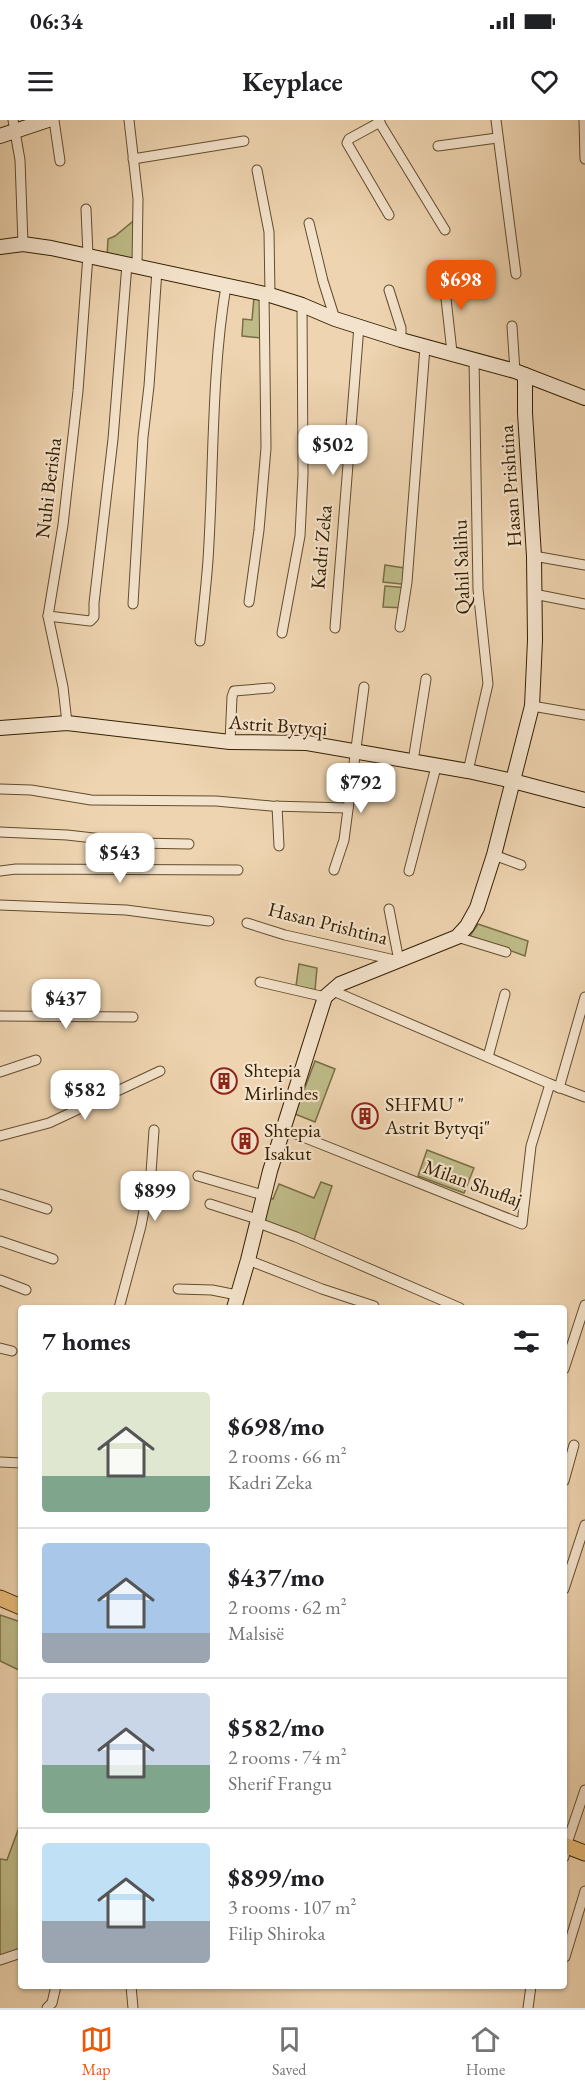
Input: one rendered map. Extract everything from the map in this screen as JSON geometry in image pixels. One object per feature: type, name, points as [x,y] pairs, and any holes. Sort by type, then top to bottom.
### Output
[{"type":"main road","points":[[0,1598],[18,1606]]},
{"type":"main road","points":[[0,1605],[18,1613]]},
{"type":"main road","points":[[567,1849],[585,1853]]},
{"type":"street","points":[[0,136],[14,126],[48,120]]},
{"type":"street","points":[[54,120],[60,161]]},
{"type":"street","points":[[48,616],[90,621],[94,617],[93,603],[138,199],[129,120]]},
{"type":"street","points":[[496,120],[516,274]]},
{"type":"street","points":[[584,120],[585,159]]},
{"type":"street","points":[[389,215],[347,143],[349,139],[379,121],[445,230]]},
{"type":"street","points":[[14,126],[20,160],[23,244]]},
{"type":"street","points":[[438,146],[497,138]]},
{"type":"street","points":[[133,159],[244,141]]},
{"type":"street","points":[[249,602],[259,530],[266,448],[269,232],[257,171]]},
{"type":"street","name":"Nuhi Berisha","points":[[67,723],[63,687],[48,616],[68,481],[78,391],[88,255],[86,209]]},
{"type":"street","points":[[309,223],[335,319]]},
{"type":"street","points":[[1,251],[23,244],[88,255],[267,294],[335,319],[424,347],[452,352],[520,373],[585,398]]},
{"type":"street","points":[[134,604],[143,437],[157,270]]},
{"type":"street","points":[[443,272],[452,352]]},
{"type":"street","points":[[200,641],[208,557],[221,314],[226,286]]},
{"type":"street","points":[[389,290],[401,328],[402,340]]},
{"type":"street","points":[[282,633],[300,536],[303,475],[302,305]]},
{"type":"street","name":"Kadri Zeka","points":[[335,628],[358,326]]},
{"type":"street","points":[[512,326],[520,373]]},
{"type":"street","points":[[400,627],[407,582],[424,347]]},
{"type":"street","name":"Qahil Salihu","points":[[468,771],[488,684],[478,590],[474,358]]},
{"type":"street","name":"Hasan Prishtina","points":[[328,993],[340,984],[457,937],[468,926],[477,908],[494,855],[532,706],[535,640],[534,556],[525,413],[520,373]]},
{"type":"street","points":[[534,556],[585,565]]},
{"type":"street","points":[[534,594],[585,604]]},
{"type":"street","points":[[413,761],[426,679]]},
{"type":"street","points":[[334,870],[344,840],[364,687]]},
{"type":"street","points":[[230,742],[234,692],[270,688]]},
{"type":"street","points":[[532,706],[585,716]]},
{"type":"street","name":"Astrit Bytyqi","points":[[0,728],[67,723],[230,742],[307,743],[468,771],[585,800]]},
{"type":"street","points":[[409,870],[436,766]]},
{"type":"street","points":[[0,789],[31,790],[90,800],[216,801],[348,808]]},
{"type":"street","points":[[277,806],[279,846]]},
{"type":"street","points":[[0,832],[67,835],[138,843],[189,844]]},
{"type":"street","points":[[494,855],[521,865]]},
{"type":"street","points":[[0,871],[16,869],[238,870]]},
{"type":"street","points":[[0,905],[126,910],[209,921]]},
{"type":"street","name":"Hasan Prishtina","points":[[389,909],[399,961]]},
{"type":"street","name":"Hasan Prishtina","points":[[247,923],[399,961]]},
{"type":"street","points":[[457,937],[506,952]]},
{"type":"street","points":[[260,982],[328,993],[555,1086],[584,1093]]},
{"type":"street","points":[[178,1289],[213,1290],[235,1301],[248,1260],[263,1195],[328,993]]},
{"type":"street","points":[[488,1057],[505,994]]},
{"type":"street","points":[[555,1086],[585,997]]},
{"type":"street","points":[[0,1016],[133,1017]]},
{"type":"street","points":[[0,1072],[36,1060]]},
{"type":"street","points":[[0,1136],[49,1124],[160,1071]]},
{"type":"street","name":"Milan Shuflaj","points":[[283,1129],[522,1224],[531,1146],[555,1086]]},
{"type":"street","points":[[120,1305],[141,1226],[152,1173],[154,1130]]},
{"type":"street","points":[[198,1176],[263,1195]]},
{"type":"street","points":[[0,1194],[47,1209]]},
{"type":"street","points":[[210,1204],[296,1237],[453,1305]]},
{"type":"street","points":[[0,1240],[53,1259]]},
{"type":"street","points":[[248,1260],[371,1305]]},
{"type":"street","points":[[0,1280],[26,1290]]},
{"type":"street","points":[[567,1360],[585,1305]]},
{"type":"street","points":[[0,1348],[12,1351]]},
{"type":"street","points":[[567,1470],[574,1445]]},
{"type":"street","points":[[0,1462],[18,1463]]},
{"type":"street","points":[[567,1580],[585,1525]]},
{"type":"street","points":[[567,1843],[585,1790]]},
{"type":"street","points":[[567,1950],[585,1891]]},
{"type":"street","points":[[0,1960],[18,1954]]},
{"type":"street","points":[[50,2006],[55,1989]]},
{"type":"street","points":[[131,1989],[133,2008]]},
{"type":"street","points":[[528,2008],[531,1989]]},
{"type":"shaded area","points":[[137,218],[135,261],[107,257],[108,239]]},
{"type":"shaded area","points":[[254,297],[264,298],[261,338],[242,336],[243,319],[252,320]]},
{"type":"shaded area","points":[[385,565],[411,569],[410,585],[383,582]]},
{"type":"shaded area","points":[[385,586],[409,588],[406,608],[383,607]]},
{"type":"shaded area","points":[[478,924],[528,941],[525,956],[470,936]]},
{"type":"shaded area","points":[[299,964],[317,968],[315,990],[296,986]]},
{"type":"shaded area","points":[[315,1061],[335,1069],[315,1122],[295,1114]]},
{"type":"shaded area","points":[[427,1150],[474,1168],[464,1193],[418,1176]]},
{"type":"shaded area","points":[[321,1182],[332,1186],[313,1243],[261,1223],[270,1198],[273,1199],[279,1184],[314,1198]]},
{"type":"shaded area","points":[[0,1615],[18,1621],[18,1670],[0,1661]]},
{"type":"shaded area","points":[[18,1830],[18,1951],[0,1956],[0,1859],[7,1860]]},
{"type":"place","name":"Shtepia Mirlindes","points":[[224,1081]]},
{"type":"place","name":"SHFMU \" Astrit Bytyqi\"","points":[[365,1116]]},
{"type":"place","name":"Shtepia Isakut","points":[[245,1141]]}]
